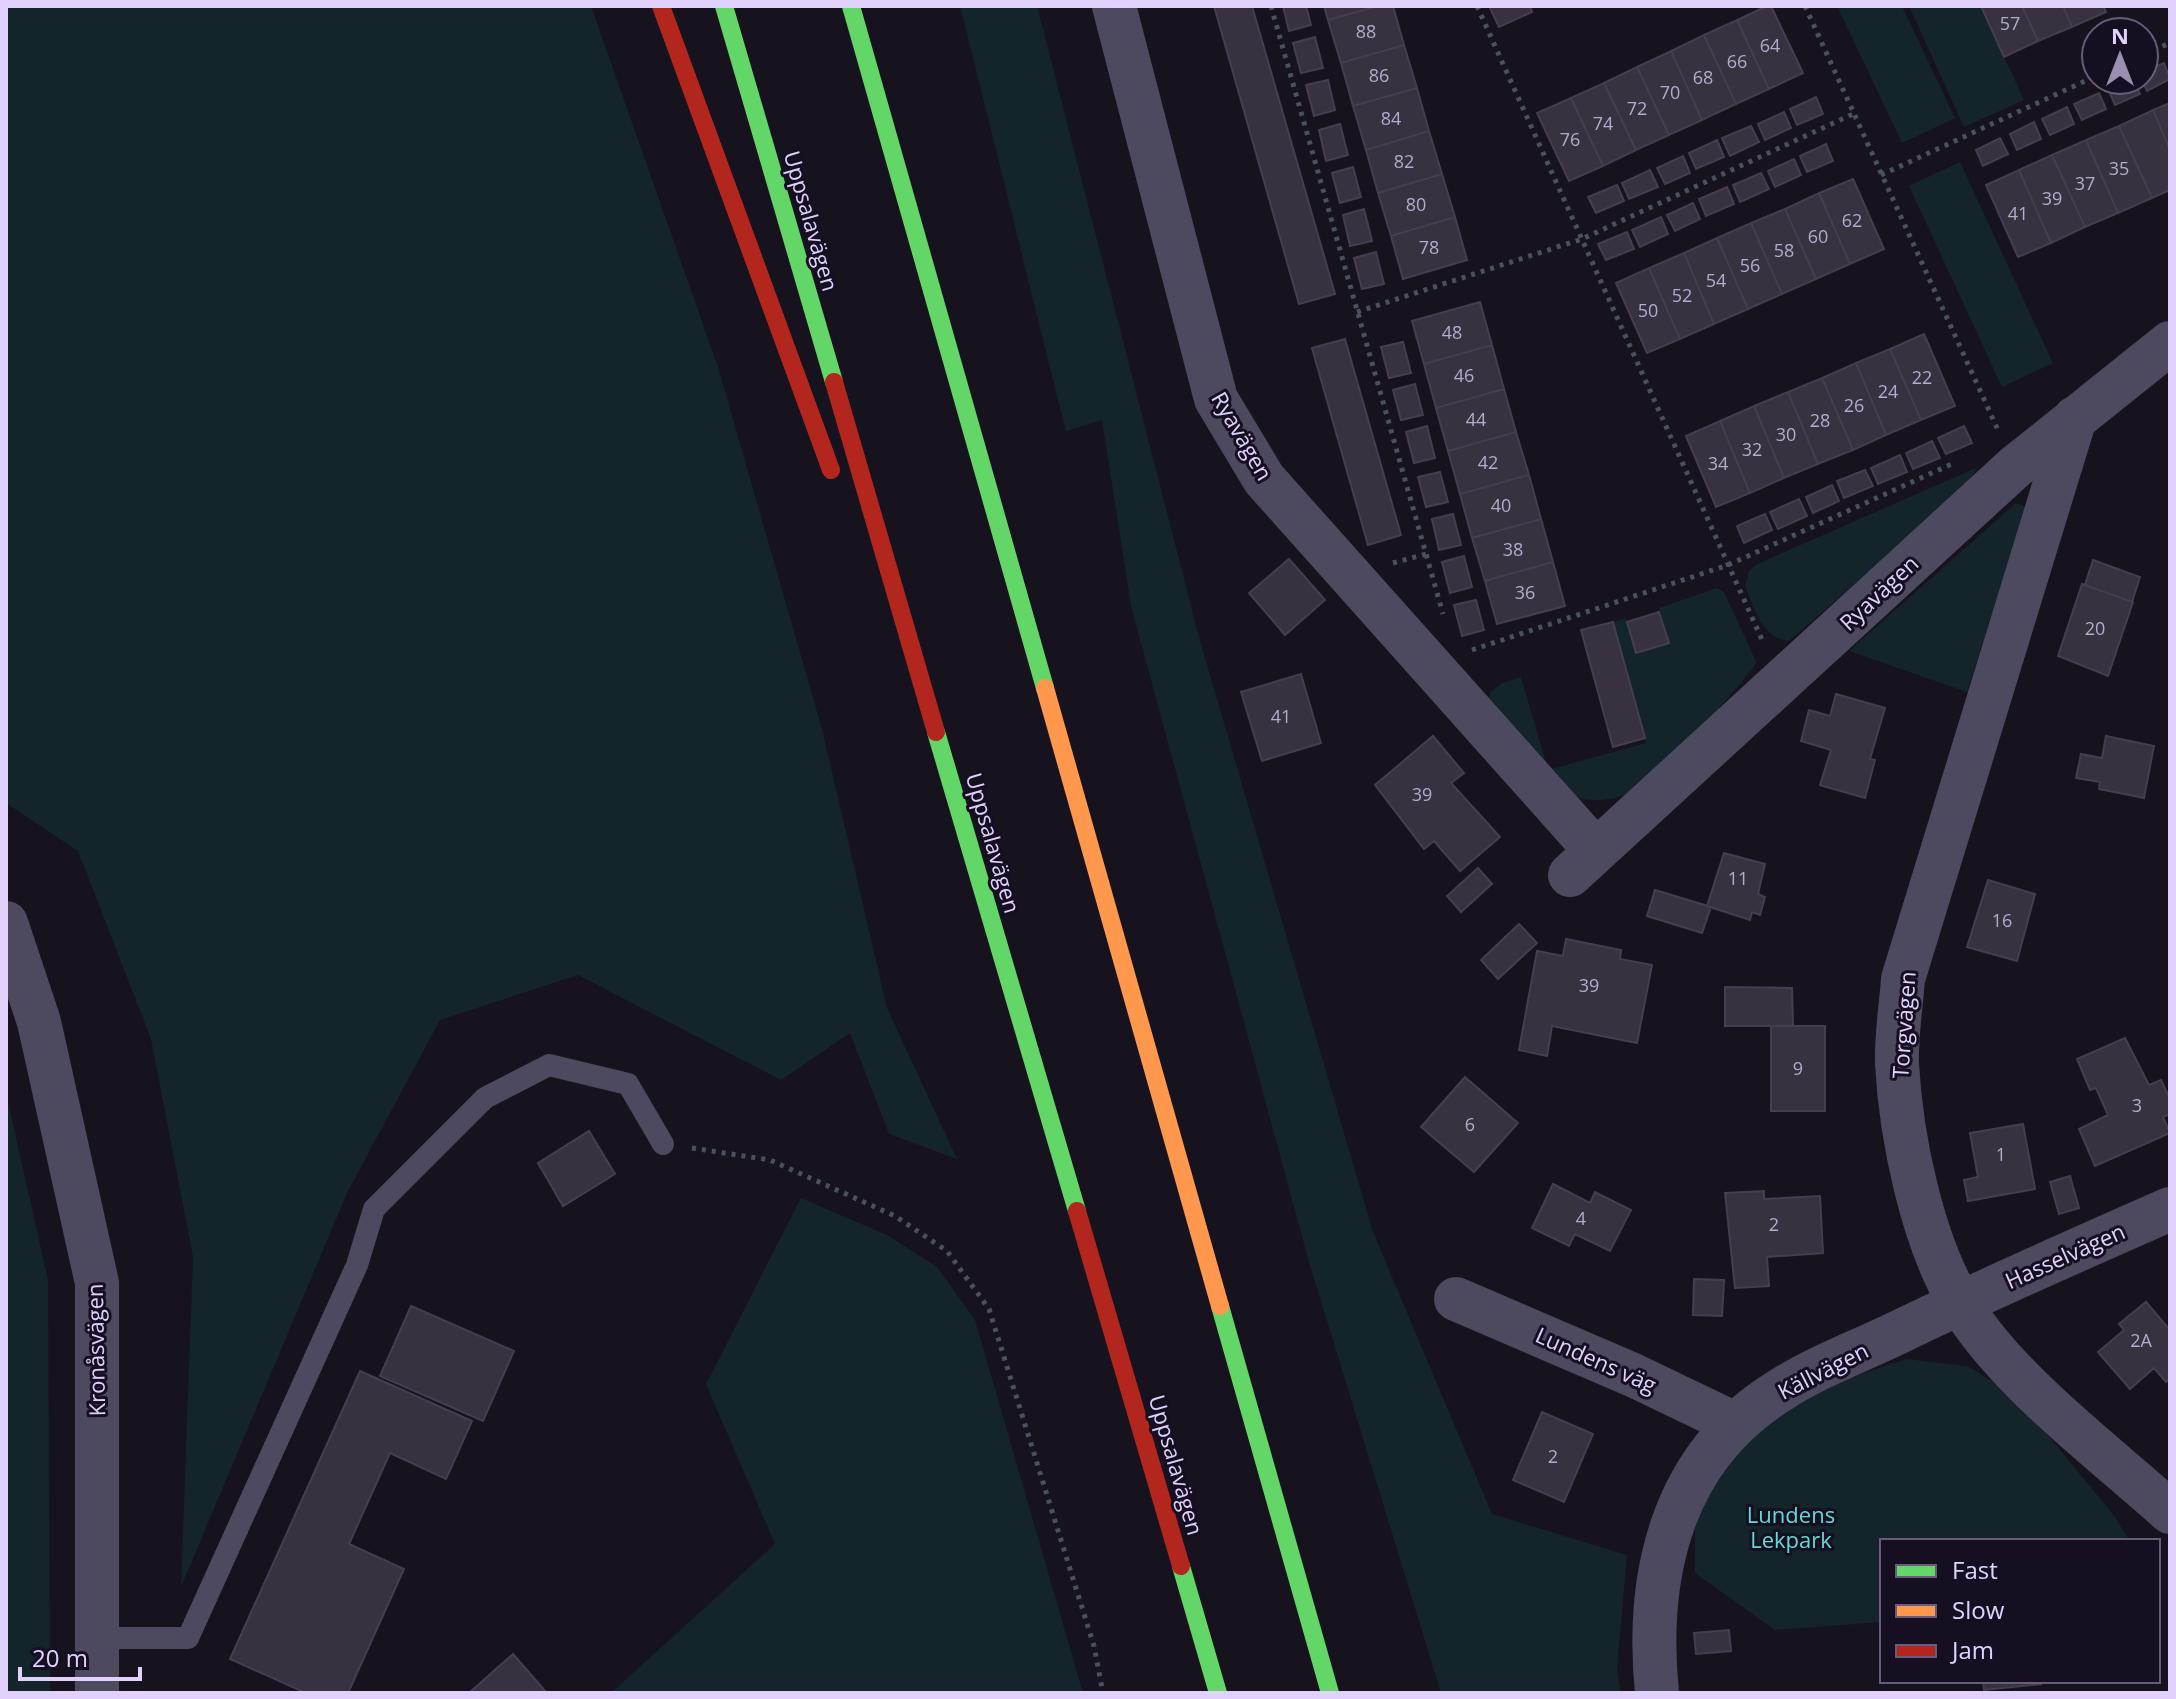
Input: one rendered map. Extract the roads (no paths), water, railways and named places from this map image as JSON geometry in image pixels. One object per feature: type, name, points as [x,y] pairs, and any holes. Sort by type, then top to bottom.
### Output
[{"type":"highway","points":[[661,6],[840,495]]},
{"type":"highway","name":"Uppsalavägen","points":[[724,6],[1218,1693]]},
{"type":"highway","points":[[851,6],[1330,1693]]},
{"type":"highway","points":[[872,584],[970,852]]},
{"type":"street","name":"Ryavägen","points":[[1114,6],[1216,399],[1264,479],[1583,863],[2015,467],[2170,343]]},
{"type":"street","name":"Torgvägen","points":[[2075,418],[1903,979],[1897,1062],[1905,1140],[1928,1229],[1960,1303],[2014,1371],[2170,1512]]},
{"type":"street","name":"Kronåsvägen","points":[[6,923],[39,1022],[97,1283],[97,1693]]},
{"type":"street","name":"Hasselvägen","points":[[1960,1303],[2170,1209]]},
{"type":"street","name":"Lundens väg","points":[[1456,1299],[1633,1375],[1735,1424]]},
{"type":"street","name":"Källvägen","points":[[1657,1693],[1654,1621],[1663,1547],[1690,1483],[1735,1424],[1780,1390],[1960,1303]]},
{"type":"lane","points":[[97,1638],[188,1638],[357,1265],[374,1209],[485,1098],[549,1065],[628,1084],[663,1144]]},
{"type":"park label","name":"Lundens Lekpark","points":[[1791,1528]]}]
